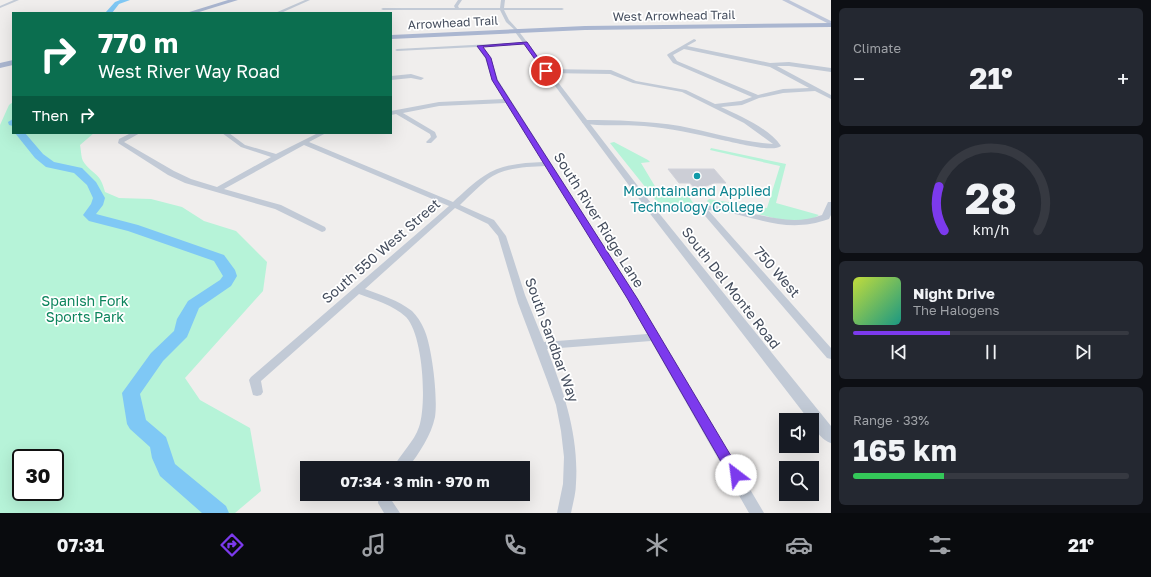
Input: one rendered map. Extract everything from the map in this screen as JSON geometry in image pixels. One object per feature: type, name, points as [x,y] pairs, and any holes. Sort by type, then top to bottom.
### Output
[{"type":"main road","points":[[193,12],[235,0]]},
{"type":"main road","points":[[785,0],[831,24]]},
{"type":"main road","name":"West Arrowhead Trail","points":[[517,31],[635,27],[831,24]]},
{"type":"main road","name":"Arrowhead Trail","points":[[392,37],[517,31]]},
{"type":"main road","points":[[0,66],[12,62]]},
{"type":"street","points":[[0,7],[17,0]]},
{"type":"street","points":[[279,12],[308,0]]},
{"type":"street","points":[[457,9],[456,6],[460,0]]},
{"type":"street","points":[[501,8],[503,0]]},
{"type":"street","points":[[383,9],[409,7],[457,9],[553,7],[562,9]]},
{"type":"street","name":"South Del Monte Road","points":[[501,8],[503,14],[651,209],[826,424],[831,437]]},
{"type":"street","points":[[694,40],[670,55],[671,59],[757,97]]},
{"type":"street","points":[[397,50],[525,43]]},
{"type":"street","name":"South River Ridge Lane","points":[[480,46],[488,58],[495,80],[632,298],[757,513]]},
{"type":"street","points":[[683,47],[770,65],[789,64],[831,70]]},
{"type":"street","points":[[770,65],[831,97]]},
{"type":"street","points":[[546,71],[611,72],[635,82],[675,88],[711,105],[763,133],[776,142],[778,146],[757,144],[677,128],[614,122],[585,122]]},
{"type":"street","points":[[392,78],[411,76],[421,78]]},
{"type":"street","points":[[711,105],[742,102],[783,91],[817,89]]},
{"type":"street","points":[[393,111],[438,104],[508,101]]},
{"type":"street","points":[[393,111],[433,133],[434,137],[429,142]]},
{"type":"street","points":[[135,134],[121,140],[121,143],[171,173],[188,181],[278,207],[322,228]]},
{"type":"street","points":[[225,134],[243,146],[276,156]]},
{"type":"street","points":[[217,190],[276,156],[321,134]]},
{"type":"street","name":"South Sandbar Way","points":[[303,142],[480,216],[491,222],[498,229],[502,236],[522,302],[562,406],[570,435],[572,463],[570,488],[564,513]]},
{"type":"street","name":"South 550 West Street","points":[[257,392],[255,380],[494,172],[509,167],[548,164]]},
{"type":"street","points":[[651,209],[703,208],[738,212],[777,222],[802,224],[812,223],[826,217],[831,204]]},
{"type":"street","name":"750 West","points":[[703,208],[831,355]]},
{"type":"street","points":[[358,290],[387,301],[406,312],[414,320],[420,331],[431,391],[430,411],[426,427],[414,450],[405,461]]},
{"type":"street","points":[[540,346],[654,337]]},
{"type":"green space","name":"Spanish Fork Sports Park","points":[[12,103],[12,134],[93,134],[80,145],[82,157],[86,165],[101,180],[105,192],[119,198],[151,199],[182,207],[204,221],[236,231],[267,262],[263,291],[185,378],[200,400],[250,428],[261,491],[235,513],[0,513],[0,125],[9,105]]},
{"type":"green space","points":[[614,142],[650,162],[641,163],[656,188],[662,188],[666,193],[678,193],[685,195],[691,199],[693,203],[664,206],[663,203],[658,203],[610,143]]},
{"type":"green space","points":[[711,148],[786,164],[776,203],[819,215],[813,219],[805,221],[789,221],[758,214],[759,207],[767,208],[780,166],[710,150]]},
{"type":"green space","points":[[709,199],[746,205],[748,210],[712,206],[707,201]]},
{"type":"building","name":"Mountainland Applied Technology College","points":[[668,169],[714,169],[726,183],[714,183],[696,190],[690,183],[679,183]]},
{"type":"waterway","points":[[109,12],[117,3],[127,0]]},
{"type":"waterway","points":[[21,134],[39,156],[50,165],[78,170],[92,184],[99,198],[97,205],[89,215],[94,218],[133,228],[219,258],[228,270],[230,276],[226,283],[193,305],[185,319],[181,333],[157,357],[131,393],[137,424],[159,443],[162,458],[167,470],[218,513]]},
{"type":"place","name":"Mountainland Applied Technology College","points":[[697,176]]},
{"type":"route","points":[[546,71],[525,43],[480,46],[488,58],[495,80],[632,298],[736,475]]}]
